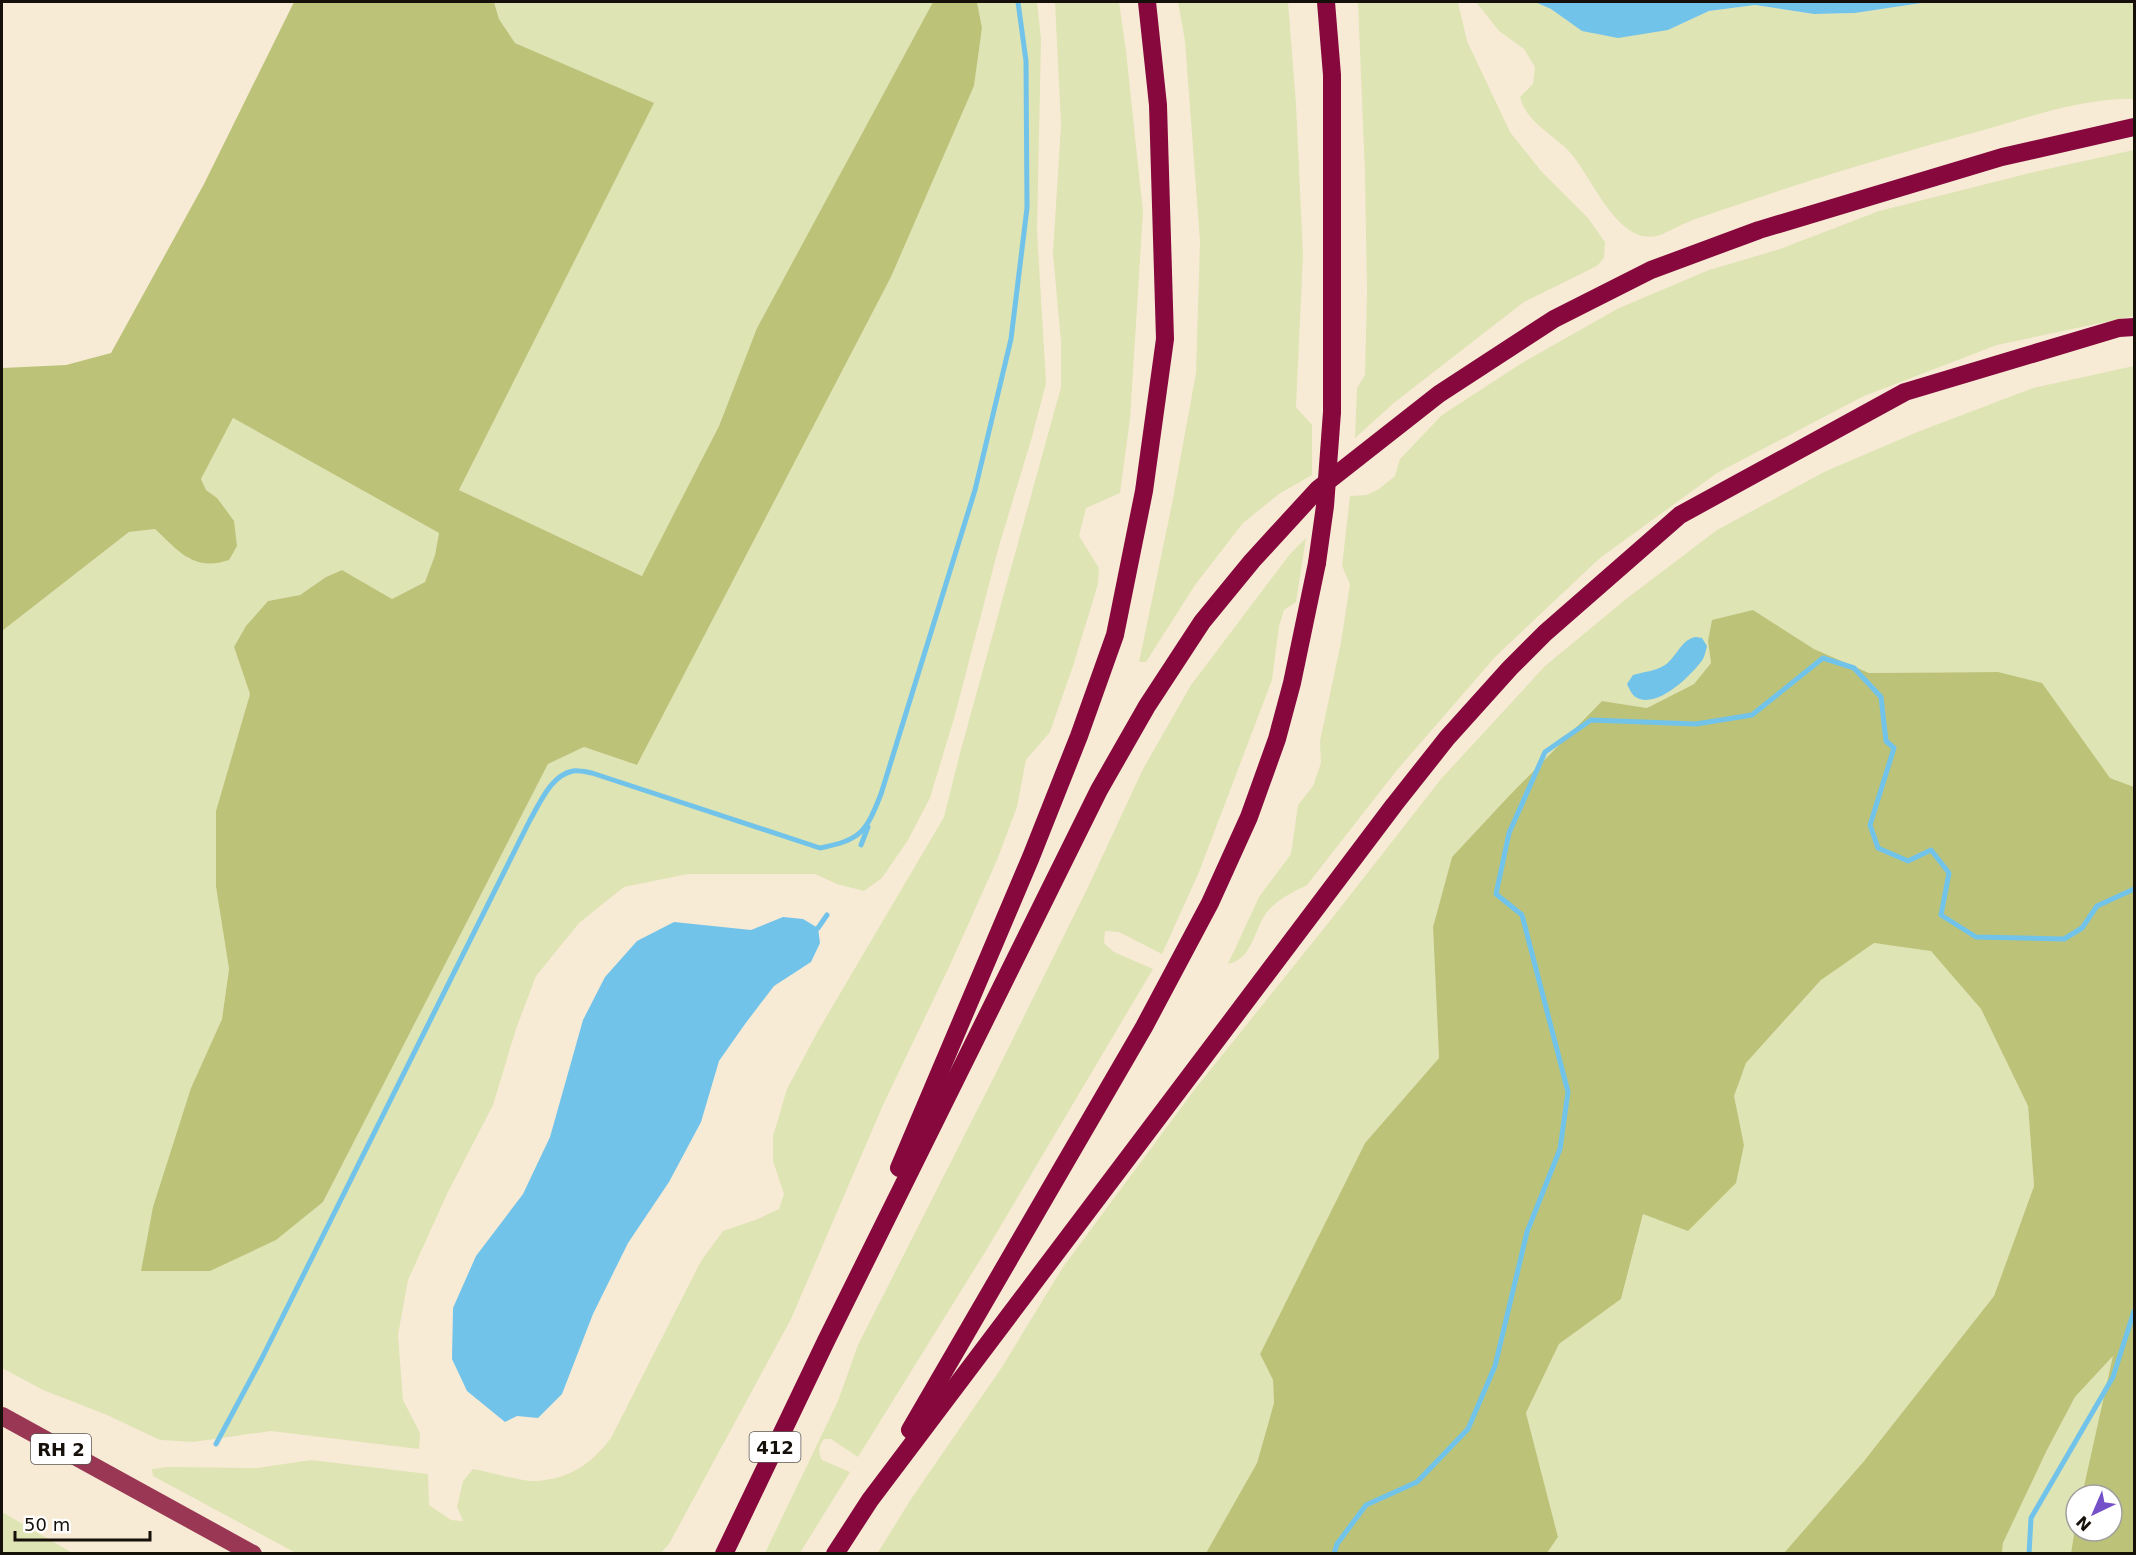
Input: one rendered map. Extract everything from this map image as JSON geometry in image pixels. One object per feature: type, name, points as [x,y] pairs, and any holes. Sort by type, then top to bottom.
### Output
[{"type":"highway","points":[[826,1341],[1031,858],[1079,736],[1115,635],[1144,491],[1165,339],[1158,105],[1147,2]]},
{"type":"highway","points":[[835,1554],[870,1500],[1144,1027],[1210,903],[1249,817],[1277,739],[1292,683],[1317,563],[1325,506],[1332,412],[1332,75],[1326,2]]},
{"type":"highway","points":[[826,1341],[1099,790],[1147,706],[1202,622],[1252,561],[1318,489],[1439,394],[1554,319],[1651,270],[1759,230],[2002,158],[2134,128]]},
{"type":"highway","points":[[870,1500],[1401,797],[1447,738],[1545,633],[1680,515],[1905,392],[2119,328],[2134,327]]},
{"type":"highway","name":"412","points":[[724,1554],[826,1341]]},
{"type":"main road","name":"RH 2","points":[[2,1416],[253,1554]]},
{"type":"green space","points":[[294,2],[494,2],[499,19],[515,43],[654,103],[459,490],[642,576],[719,426],[757,328],[933,2],[977,2],[982,28],[974,86],[891,277],[637,765],[584,747],[548,764],[323,1202],[276,1240],[210,1271],[141,1271],[153,1207],[191,1088],[222,1019],[229,969],[216,887],[216,811],[250,694],[234,647],[246,626],[268,601],[300,595],[326,577],[342,570],[392,599],[425,582],[435,555],[439,533],[233,418],[201,479],[206,490],[217,498],[234,521],[237,546],[229,560],[216,563],[196,561],[179,552],[155,529],[129,532],[2,631],[2,368],[66,365],[111,353],[204,184]]},
{"type":"green space","points":[[494,2],[933,2],[757,328],[719,426],[643,576],[459,490],[653,103],[515,43],[499,19]]},
{"type":"green space","points":[[977,2],[1037,2],[1041,39],[1037,231],[1046,383],[930,798],[908,840],[882,878],[864,891],[837,884],[815,874],[688,874],[624,887],[579,923],[536,976],[516,1029],[493,1105],[448,1192],[408,1280],[398,1335],[403,1400],[420,1433],[419,1449],[271,1431],[193,1442],[160,1440],[107,1415],[43,1390],[2,1368],[2,631],[129,532],[155,529],[190,560],[217,498],[206,490],[201,479],[233,418],[439,533],[435,555],[425,582],[392,599],[342,570],[326,577],[300,595],[268,601],[234,647],[250,694],[216,811],[216,887],[229,969],[222,1019],[191,1088],[323,1202],[548,764],[584,747],[637,765],[891,277],[974,86],[982,28]]},
{"type":"green space","points":[[1055,2],[1119,2],[1143,212],[1130,419],[1120,493],[1086,508],[1079,536],[1099,568],[1098,584],[1050,732],[1026,760],[1017,807],[997,860],[883,1105],[791,1319],[669,1544],[660,1554],[296,1553],[153,1476],[152,1469],[168,1467],[257,1468],[311,1460],[428,1474],[429,1505],[451,1520],[463,1521],[457,1507],[463,1481],[473,1469],[537,1481],[570,1473],[596,1455],[611,1438],[701,1261],[723,1231],[779,1209],[784,1194],[773,1161],[773,1136],[787,1089],[818,1031],[944,817],[1061,387],[1061,342],[1053,253],[1061,125]]},
{"type":"green space","points":[[1178,2],[1288,2],[1296,104],[1303,255],[1296,407],[1312,425],[1312,475],[1279,494],[1243,523],[1195,585],[1146,662],[1139,662],[1172,504],[1196,373],[1200,241],[1185,41]]},
{"type":"green space","points":[[1358,2],[1458,2],[1467,41],[1510,132],[1541,171],[1588,218],[1605,242],[1604,258],[1597,266],[1524,302],[1395,402],[1355,438],[1357,388],[1365,375],[1367,292]]},
{"type":"green space","points":[[1476,2],[1535,2],[1551,9],[1582,31],[1668,30],[1709,11],[1755,5],[1814,14],[1855,13],[1928,2],[2134,2],[2134,99],[2075,105],[2037,114],[1790,187],[1696,219],[1657,236],[1643,236],[1629,230],[1619,222],[1573,156],[1529,116],[1520,97],[1533,84],[1535,67],[1524,49],[1499,31]]},
{"type":"green space","points":[[2134,150],[2134,316],[1997,345],[1864,396],[1717,473],[1600,558],[1496,656],[1397,770],[1307,885],[1271,907],[1248,950],[1236,961],[1228,964],[1259,897],[1291,854],[1298,805],[1313,786],[1321,763],[1320,741],[1341,642],[1350,584],[1342,566],[1350,496],[1367,495],[1395,476],[1400,459],[1442,415],[1522,363],[1619,308],[1709,270],[1780,249],[1879,211],[2038,171]]},
{"type":"green space","points":[[2134,366],[2134,787],[2110,778],[2082,741],[1998,672],[1869,673],[1814,649],[1753,610],[1708,641],[1711,663],[1694,684],[1647,708],[1602,701],[1452,857],[1433,927],[1439,1058],[1365,1143],[1260,1354],[1273,1380],[1274,1403],[1257,1463],[1206,1553],[877,1554],[911,1499],[1002,1367],[1063,1267],[1195,1089],[1441,779],[1545,666],[1626,599],[1717,530],[1826,471],[1920,431],[2033,388]]},
{"type":"green space","points":[[1306,538],[1296,602],[1284,610],[1279,626],[1272,680],[1199,872],[1162,954],[1119,932],[1105,931],[1104,943],[1114,952],[1153,969],[987,1249],[858,1457],[831,1439],[824,1439],[822,1442],[819,1450],[822,1460],[850,1472],[800,1553],[765,1553],[838,1401],[858,1345],[997,1071],[1089,885],[1143,769],[1191,685],[1290,554]]},
{"type":"green space","points":[[1753,610],[1814,649],[1869,673],[1998,672],[2042,683],[2110,778],[2134,787],[2134,1553],[2071,1553],[2073,1543],[2124,1543],[2124,1483],[2085,1483],[2113,1356],[2075,1397],[2003,1543],[2002,1553],[1784,1553],[1864,1461],[1994,1296],[2034,1186],[2028,1106],[1981,1009],[1931,951],[1874,943],[1821,980],[1746,1063],[1734,1096],[1744,1145],[1736,1183],[1688,1231],[1643,1214],[1621,1299],[1559,1344],[1526,1413],[1558,1537],[1547,1553],[1206,1553],[1257,1463],[1274,1403],[1273,1380],[1260,1354],[1365,1143],[1439,1058],[1433,927],[1452,857],[1602,701],[1647,708],[1694,684],[1711,663],[1708,641],[1712,620]]},
{"type":"green space","points":[[1874,943],[1931,950],[1981,1009],[2028,1106],[2034,1186],[1994,1296],[1864,1461],[1784,1553],[1547,1553],[1558,1537],[1526,1413],[1559,1344],[1621,1299],[1643,1214],[1744,1145],[1733,1096],[1746,1063],[1824,977]]},
{"type":"green space","points":[[2114,1355],[2085,1483],[2064,1483],[2064,1543],[2073,1543],[2071,1553],[2002,1554],[2003,1543],[2075,1397]]},
{"type":"green space","points":[[2,1512],[69,1551],[72,1553],[2,1553]]},
{"type":"water","points":[[1535,2],[1928,2],[1855,13],[1814,14],[1755,5],[1709,11],[1668,30],[1618,38],[1582,31],[1551,9]]},
{"type":"water","points":[[1696,637],[1702,638],[1707,646],[1703,659],[1691,674],[1662,696],[1643,700],[1634,696],[1627,684],[1633,675],[1665,665],[1687,641]]},
{"type":"water","points":[[783,917],[803,919],[818,928],[820,943],[811,962],[774,986],[719,1061],[701,1122],[669,1182],[628,1243],[593,1314],[562,1394],[538,1418],[517,1416],[505,1422],[467,1391],[452,1359],[453,1308],[476,1256],[523,1194],[550,1137],[583,1020],[605,977],[637,941],[674,922],[751,930]]},
{"type":"waterway","points":[[216,1444],[262,1358],[530,820],[547,791],[558,778],[573,771],[592,773],[820,848],[845,842],[866,826],[881,794],[975,490],[1011,339],[1027,208],[1026,61],[1018,2]]},
{"type":"waterway","points":[[1334,1554],[1337,1544],[1366,1505],[1417,1482],[1468,1429],[1495,1366],[1527,1232],[1560,1149],[1568,1092],[1522,915],[1496,894],[1509,833],[1545,752],[1591,720],[1696,724],[1752,715],[1823,658],[1854,668],[1881,697],[1886,741],[1894,748],[1870,825],[1878,848],[1908,861],[1931,850],[1949,873],[1941,915],[1976,937],[2064,939],[2082,928],[2097,906],[2134,889]]},
{"type":"waterway","points":[[861,845],[868,827]]},
{"type":"waterway","points":[[818,928],[827,915]]},
{"type":"waterway","points":[[2029,1554],[2031,1518],[2113,1377],[2134,1311]]}]
